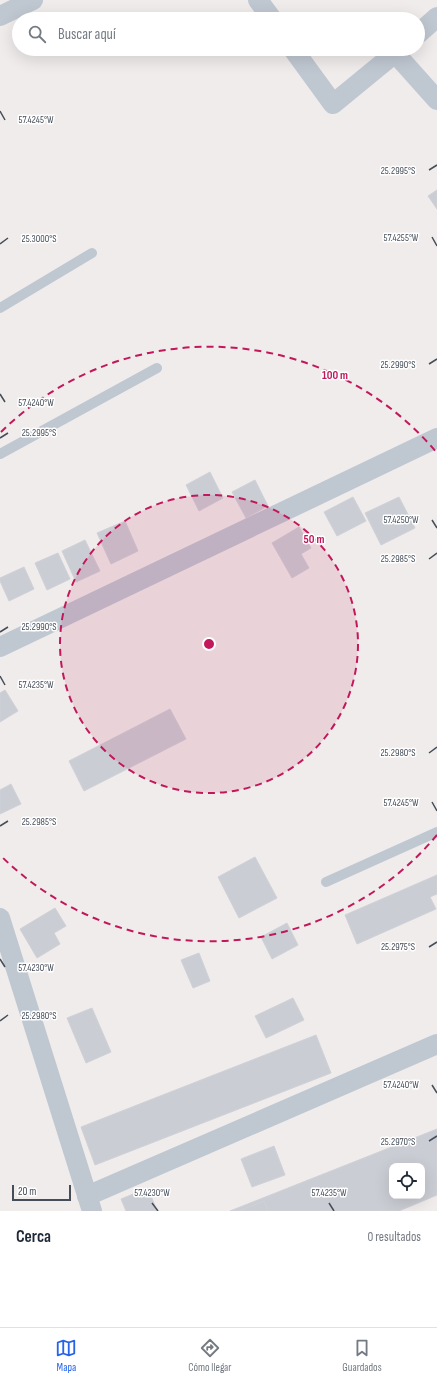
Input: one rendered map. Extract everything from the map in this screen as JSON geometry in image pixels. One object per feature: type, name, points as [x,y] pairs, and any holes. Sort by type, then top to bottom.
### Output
[{"type":"street","points":[[0,16],[33,0]]},
{"type":"street","points":[[258,0],[267,12]]},
{"type":"street","points":[[425,28],[437,17]]},
{"type":"street","points":[[298,56],[333,104],[392,56]]},
{"type":"street","points":[[402,56],[437,100]]},
{"type":"street","points":[[0,647],[437,438]]},
{"type":"street","points":[[0,918],[89,1204],[437,1044]]},
{"type":"lane","points":[[0,308],[92,253]]},
{"type":"lane","points":[[0,454],[157,368]]},
{"type":"lane","points":[[326,882],[437,832]]},
{"type":"building","points":[[437,190],[437,209],[428,196]]},
{"type":"building","points":[[210,472],[223,498],[199,511],[186,485]]},
{"type":"building","points":[[255,480],[268,506],[246,518],[232,492]]},
{"type":"building","points":[[353,497],[366,521],[337,536],[324,512]]},
{"type":"building","points":[[399,497],[415,528],[381,545],[365,513]]},
{"type":"building","points":[[125,521],[138,551],[111,564],[97,533]]},
{"type":"building","points":[[299,527],[311,548],[301,554],[309,568],[292,578],[272,543]]},
{"type":"building","points":[[85,540],[100,571],[76,582],[62,551]]},
{"type":"building","points":[[58,553],[70,579],[47,590],[35,563]]},
{"type":"building","points":[[24,567],[34,589],[9,601],[0,578]]},
{"type":"building","points":[[5,690],[18,711],[0,722],[0,693]]},
{"type":"building","points":[[170,709],[186,739],[84,791],[69,761]]},
{"type":"building","points":[[11,784],[21,804],[0,814],[0,790]]},
{"type":"building","points":[[255,857],[277,898],[239,918],[218,877]]},
{"type":"building","points":[[437,875],[437,894],[430,897],[436,909],[357,944],[345,915]]},
{"type":"building","points":[[55,908],[66,926],[54,933],[60,944],[37,958],[20,929]]},
{"type":"building","points":[[287,923],[298,945],[272,959],[261,937]]},
{"type":"building","points":[[199,953],[210,981],[193,988],[181,960]]},
{"type":"building","points":[[293,998],[304,1020],[266,1038],[255,1016]]},
{"type":"building","points":[[92,1008],[111,1052],[86,1063],[67,1018]]},
{"type":"building","points":[[316,1035],[331,1073],[95,1165],[81,1127]]},
{"type":"building","points":[[437,1129],[437,1195],[399,1211],[230,1211]]},
{"type":"building","points":[[274,1146],[285,1175],[252,1187],[241,1159]]},
{"type":"building","points":[[148,1188],[157,1211],[126,1211],[121,1199]]},
{"type":"building","points":[[264,1201],[268,1211],[239,1211]]}]
